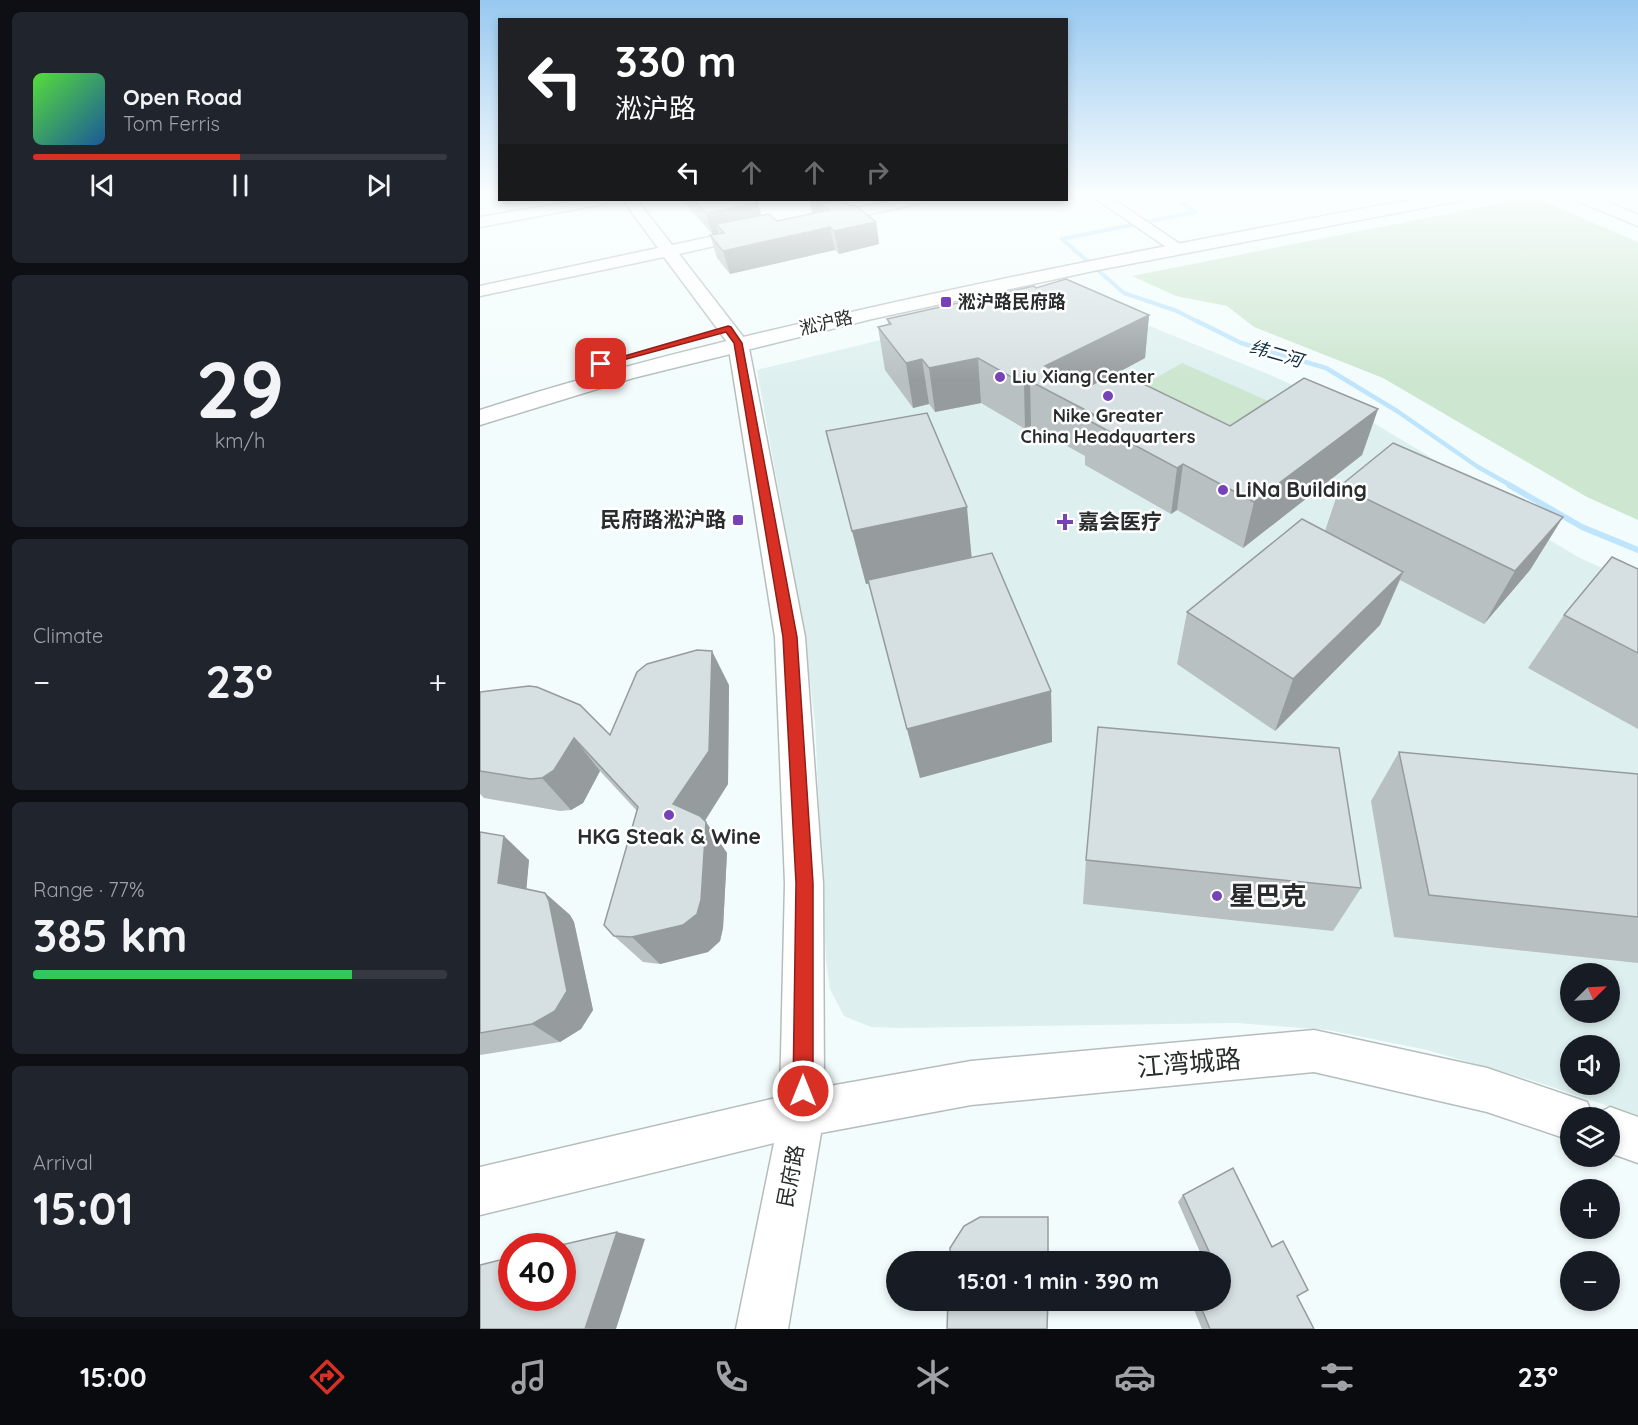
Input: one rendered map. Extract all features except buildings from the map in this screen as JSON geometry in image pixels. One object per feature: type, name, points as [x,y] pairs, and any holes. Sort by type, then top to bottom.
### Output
[{"type":"main road","name":"淞沪路","points":[[488,395],[733,336],[1098,257]]},
{"type":"main road","name":"淞沪路","points":[[480,416],[733,336]]},
{"type":"street","points":[[480,291],[640,257]]},
{"type":"street","name":"民府路","points":[[673,257],[733,336],[790,637],[804,883],[802,1114],[762,1329]]},
{"type":"street","name":"江湾城路","points":[[480,1191],[802,1114],[971,1083],[1314,1051],[1487,1090],[1560,1114]]},
{"type":"street","points":[[1620,1134],[1638,1140]]},
{"type":"shaded area","points":[[1071,294],[1275,377],[1367,419],[1427,455],[1535,531],[1578,557],[1638,584],[1638,1116],[1620,1110],[1620,1107],[1611,1107],[1576,1095],[1620,1095],[1620,1035],[1560,1035],[1560,1090],[1427,1050],[1328,1030],[1236,1023],[900,1028],[871,1027],[844,1016],[830,989],[826,960],[815,723],[805,638],[757,370]]},
{"type":"green space","points":[[1228,257],[1638,257],[1638,520],[1587,497],[1383,378],[1254,327],[1227,306],[1176,296],[1132,276]]},
{"type":"green space","points":[[1182,363],[1284,408],[1230,446],[1126,395]]},
{"type":"waterway","name":"纬二河","points":[[1083,257],[1124,293],[1177,311],[1200,323]]},
{"type":"waterway","name":"纬二河","points":[[1197,321],[1241,343],[1326,368],[1397,411],[1478,467],[1512,486]]},
{"type":"waterway","name":"纬二河","points":[[1509,485],[1582,527],[1638,550]]},
{"type":"place","name":"淞沪路民府路","points":[[946,302]]},
{"type":"place","name":"Liu Xiang Center","points":[[1000,377]]},
{"type":"place","name":"Nike Greater China Headquarters","points":[[1108,396]]},
{"type":"place","name":"LiNa Building","points":[[1223,490]]},
{"type":"place","name":"民府路淞沪路","points":[[738,520]]},
{"type":"place","name":"嘉会医疗","points":[[1065,522]]},
{"type":"place","name":"HKG Steak & Wine","points":[[669,815]]},
{"type":"place","name":"星巴克","points":[[1217,896]]},
{"type":"route","points":[[601,364],[728,328],[738,343],[790,637],[804,883],[803,1091]]}]
